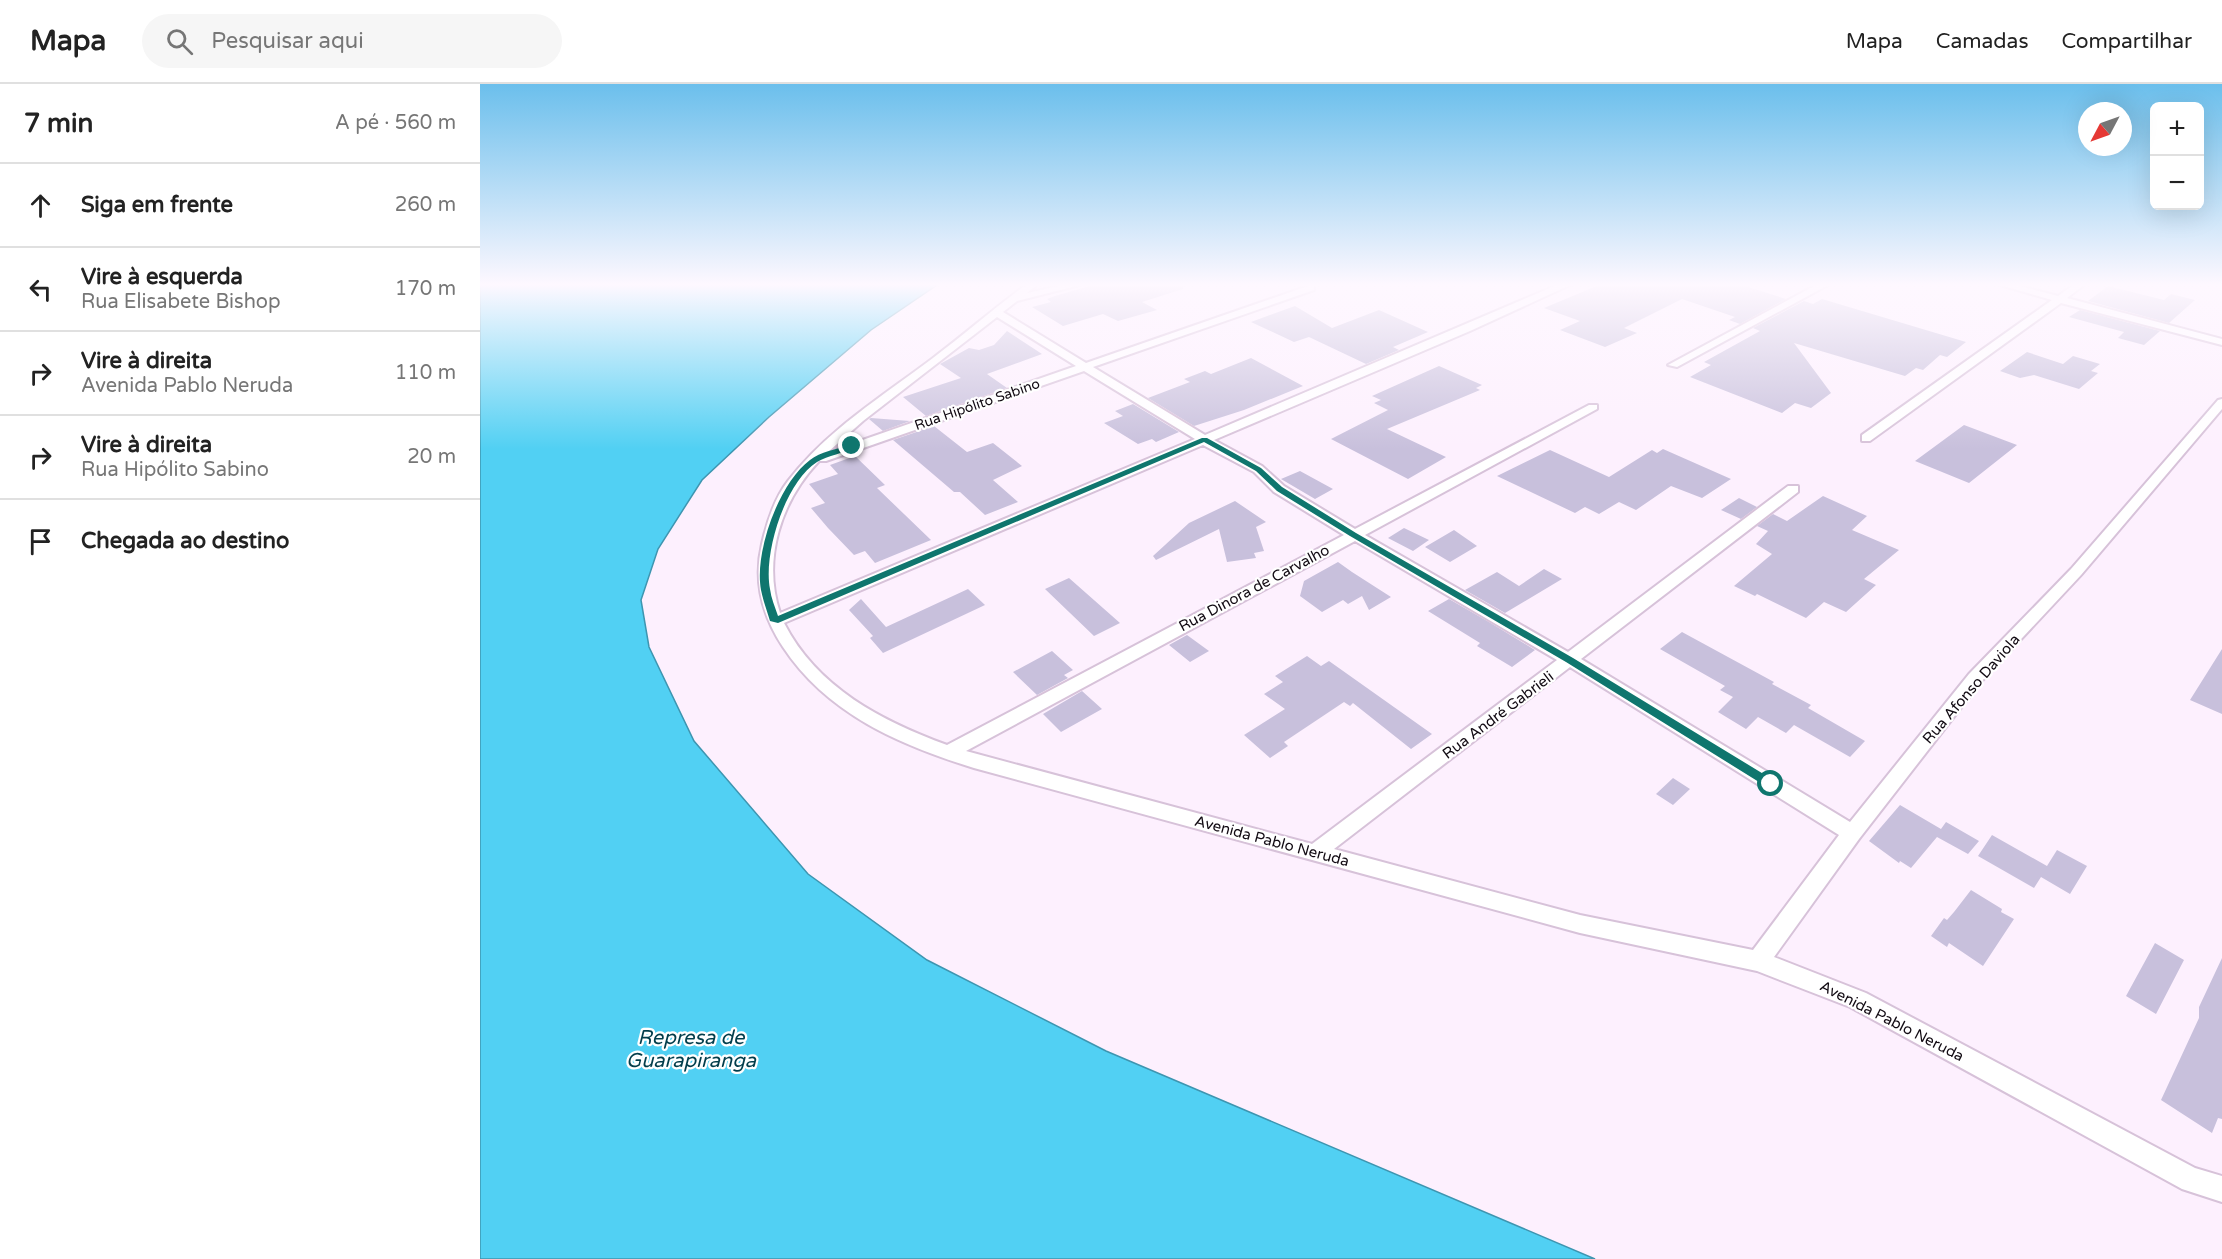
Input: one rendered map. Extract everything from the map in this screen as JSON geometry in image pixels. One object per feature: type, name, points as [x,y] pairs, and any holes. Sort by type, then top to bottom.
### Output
[{"type":"street","name":"Avenida Pablo Neruda","points":[[961,340],[883,401],[813,461],[792,485],[774,518],[766,560],[765,588],[775,621],[799,661],[813,678],[840,701],[869,720],[948,753],[1580,924],[1758,961],[1858,1000],[2191,1180],[2220,1189]]},
{"type":"street","points":[[1043,340],[1204,440],[1258,469],[1280,489],[1353,534],[1570,660],[1852,833]]},
{"type":"street","name":"Rua Hipólito Sabino","points":[[813,461],[1162,340]]},
{"type":"street","points":[[775,621],[1441,340]]},
{"type":"street","points":[[1673,365],[1720,340]]},
{"type":"street","points":[[1866,438],[2002,340]]},
{"type":"street","name":"Rua Afonso Daviola","points":[[1758,961],[1852,833],[1975,678],[2076,572],[2222,402]]},
{"type":"street","name":"Rua Dinora de Carvalho","points":[[948,753],[1593,407]]},
{"type":"street","name":"Rua André Gabrieli","points":[[1316,852],[1793,489]]},
{"type":"water","name":"Represa de Guarapiranga","points":[[480,340],[859,340],[769,417],[702,480],[658,549],[641,600],[649,647],[694,741],[808,874],[927,960],[1106,1051],[1595,1259],[480,1259]]},
{"type":"building","points":[[999,340],[1020,340],[1042,354],[987,374],[1007,388],[926,416],[903,397],[961,378],[940,364],[969,348],[979,350],[994,345]]},
{"type":"building","points":[[1315,340],[1410,340],[1393,347],[1399,350],[1366,364]]},
{"type":"building","points":[[1586,340],[1621,340],[1605,347]]},
{"type":"building","points":[[1744,340],[1959,340],[1966,342],[1947,357],[1940,355],[1923,370],[1916,368],[1905,376],[1794,343],[1831,393],[1811,408],[1795,403],[1782,413],[1690,377],[1711,365],[1704,362]]},
{"type":"building","points":[[2125,340],[2150,340],[2144,345]]},
{"type":"building","points":[[2027,352],[2063,364],[2073,356],[2100,364],[2091,371],[2098,373],[2079,389],[2034,375],[2020,378],[2000,371]]},
{"type":"building","points":[[1251,358],[1303,386],[1244,410],[1194,426],[1148,398],[1190,382],[1184,379],[1205,371],[1211,374]]},
{"type":"building","points":[[1439,366],[1482,385],[1476,388],[1480,390],[1387,429],[1446,457],[1408,479],[1331,439],[1388,410],[1374,403],[1381,400],[1372,396]]},
{"type":"building","points":[[1133,404],[1179,432],[1156,442],[1152,439],[1138,444],[1104,423],[1123,416],[1115,411]]},
{"type":"building","points":[[869,419],[910,421],[883,431]]},
{"type":"building","points":[[1964,425],[2017,445],[1969,483],[1915,461]]},
{"type":"building","points":[[934,426],[967,452],[993,443],[1022,466],[993,480],[1018,502],[985,515],[960,492],[954,492],[893,440]]},
{"type":"building","points":[[1663,449],[1731,479],[1702,498],[1671,486],[1636,510],[1619,502],[1599,514],[1585,507],[1575,513],[1497,476],[1550,450],[1609,477],[1652,450],[1657,453]]},
{"type":"building","points":[[855,456],[885,485],[877,488],[931,540],[875,563],[865,551],[854,555],[828,528],[811,508],[825,503],[809,484],[838,474],[830,465]]},
{"type":"building","points":[[1300,471],[1333,489],[1315,499],[1281,479]]},
{"type":"building","points":[[1823,496],[1867,516],[1852,530],[1899,550],[1864,579],[1876,585],[1846,612],[1824,602],[1806,618],[1757,594],[1755,596],[1734,586],[1772,554],[1756,544],[1768,531],[1757,526],[1773,514],[1787,521]]},
{"type":"building","points":[[1739,498],[1757,507],[1741,519],[1721,510]]},
{"type":"building","points":[[1235,501],[1266,522],[1256,527],[1264,551],[1254,553],[1256,558],[1227,562],[1219,529],[1156,560],[1153,556],[1189,523]]},
{"type":"building","points":[[1404,528],[1429,540],[1413,551],[1388,538]]},
{"type":"building","points":[[1454,530],[1477,546],[1450,562],[1425,547]]},
{"type":"building","points":[[1338,562],[1391,597],[1369,610],[1362,596],[1348,604],[1343,600],[1322,612],[1300,596],[1304,581]]},
{"type":"building","points":[[1544,569],[1562,579],[1505,613],[1465,590],[1497,572],[1519,586]]},
{"type":"building","points":[[1069,578],[1120,623],[1094,636],[1045,589]]},
{"type":"building","points":[[968,589],[985,605],[883,653],[870,638],[873,636],[849,610],[861,599],[886,627]]},
{"type":"building","points":[[1449,599],[1535,650],[1512,667],[1477,646],[1480,643],[1428,611]]},
{"type":"building","points":[[1682,632],[1774,682],[1772,684],[1811,705],[1808,708],[1865,741],[1850,757],[1794,725],[1786,733],[1758,717],[1746,729],[1718,712],[1733,697],[1720,690],[1725,686],[1660,649]]},
{"type":"building","points":[[1187,635],[1209,651],[1190,662],[1169,645]]},
{"type":"building","points":[[2222,649],[2222,714],[2190,700]]},
{"type":"building","points":[[1052,651],[1073,670],[1064,675],[1068,678],[1037,695],[1013,672]]},
{"type":"building","points":[[1307,656],[1321,666],[1329,661],[1432,734],[1411,749],[1353,703],[1350,706],[1344,702],[1284,742],[1288,746],[1270,758],[1244,735],[1285,709],[1264,694],[1283,682],[1275,676]]},
{"type":"building","points":[[1082,691],[1102,709],[1061,732],[1043,714]]},
{"type":"building","points":[[1673,778],[1690,789],[1673,805],[1656,794]]},
{"type":"building","points":[[1900,805],[1941,829],[1946,822],[1979,841],[1968,854],[1937,837],[1911,868],[1900,861],[1899,863],[1869,841]]},
{"type":"building","points":[[1992,835],[2047,866],[2057,850],[2087,866],[2070,894],[2041,877],[2034,888],[1978,856]]},
{"type":"building","points":[[1971,890],[2014,919],[1983,966],[1949,943],[1947,947],[1931,936],[1944,918],[1947,920]]},
{"type":"building","points":[[2155,943],[2184,960],[2156,1014],[2126,996]]},
{"type":"building","points":[[2222,958],[2222,1119],[2218,1118],[2212,1133],[2161,1100],[2199,1018],[2199,1007]]},
{"type":"route","points":[[852,446],[813,461],[792,485],[774,518],[766,560],[765,588],[775,621],[988,529],[1204,440],[1258,469],[1277,487],[1353,534],[1570,660],[1771,784]]}]
